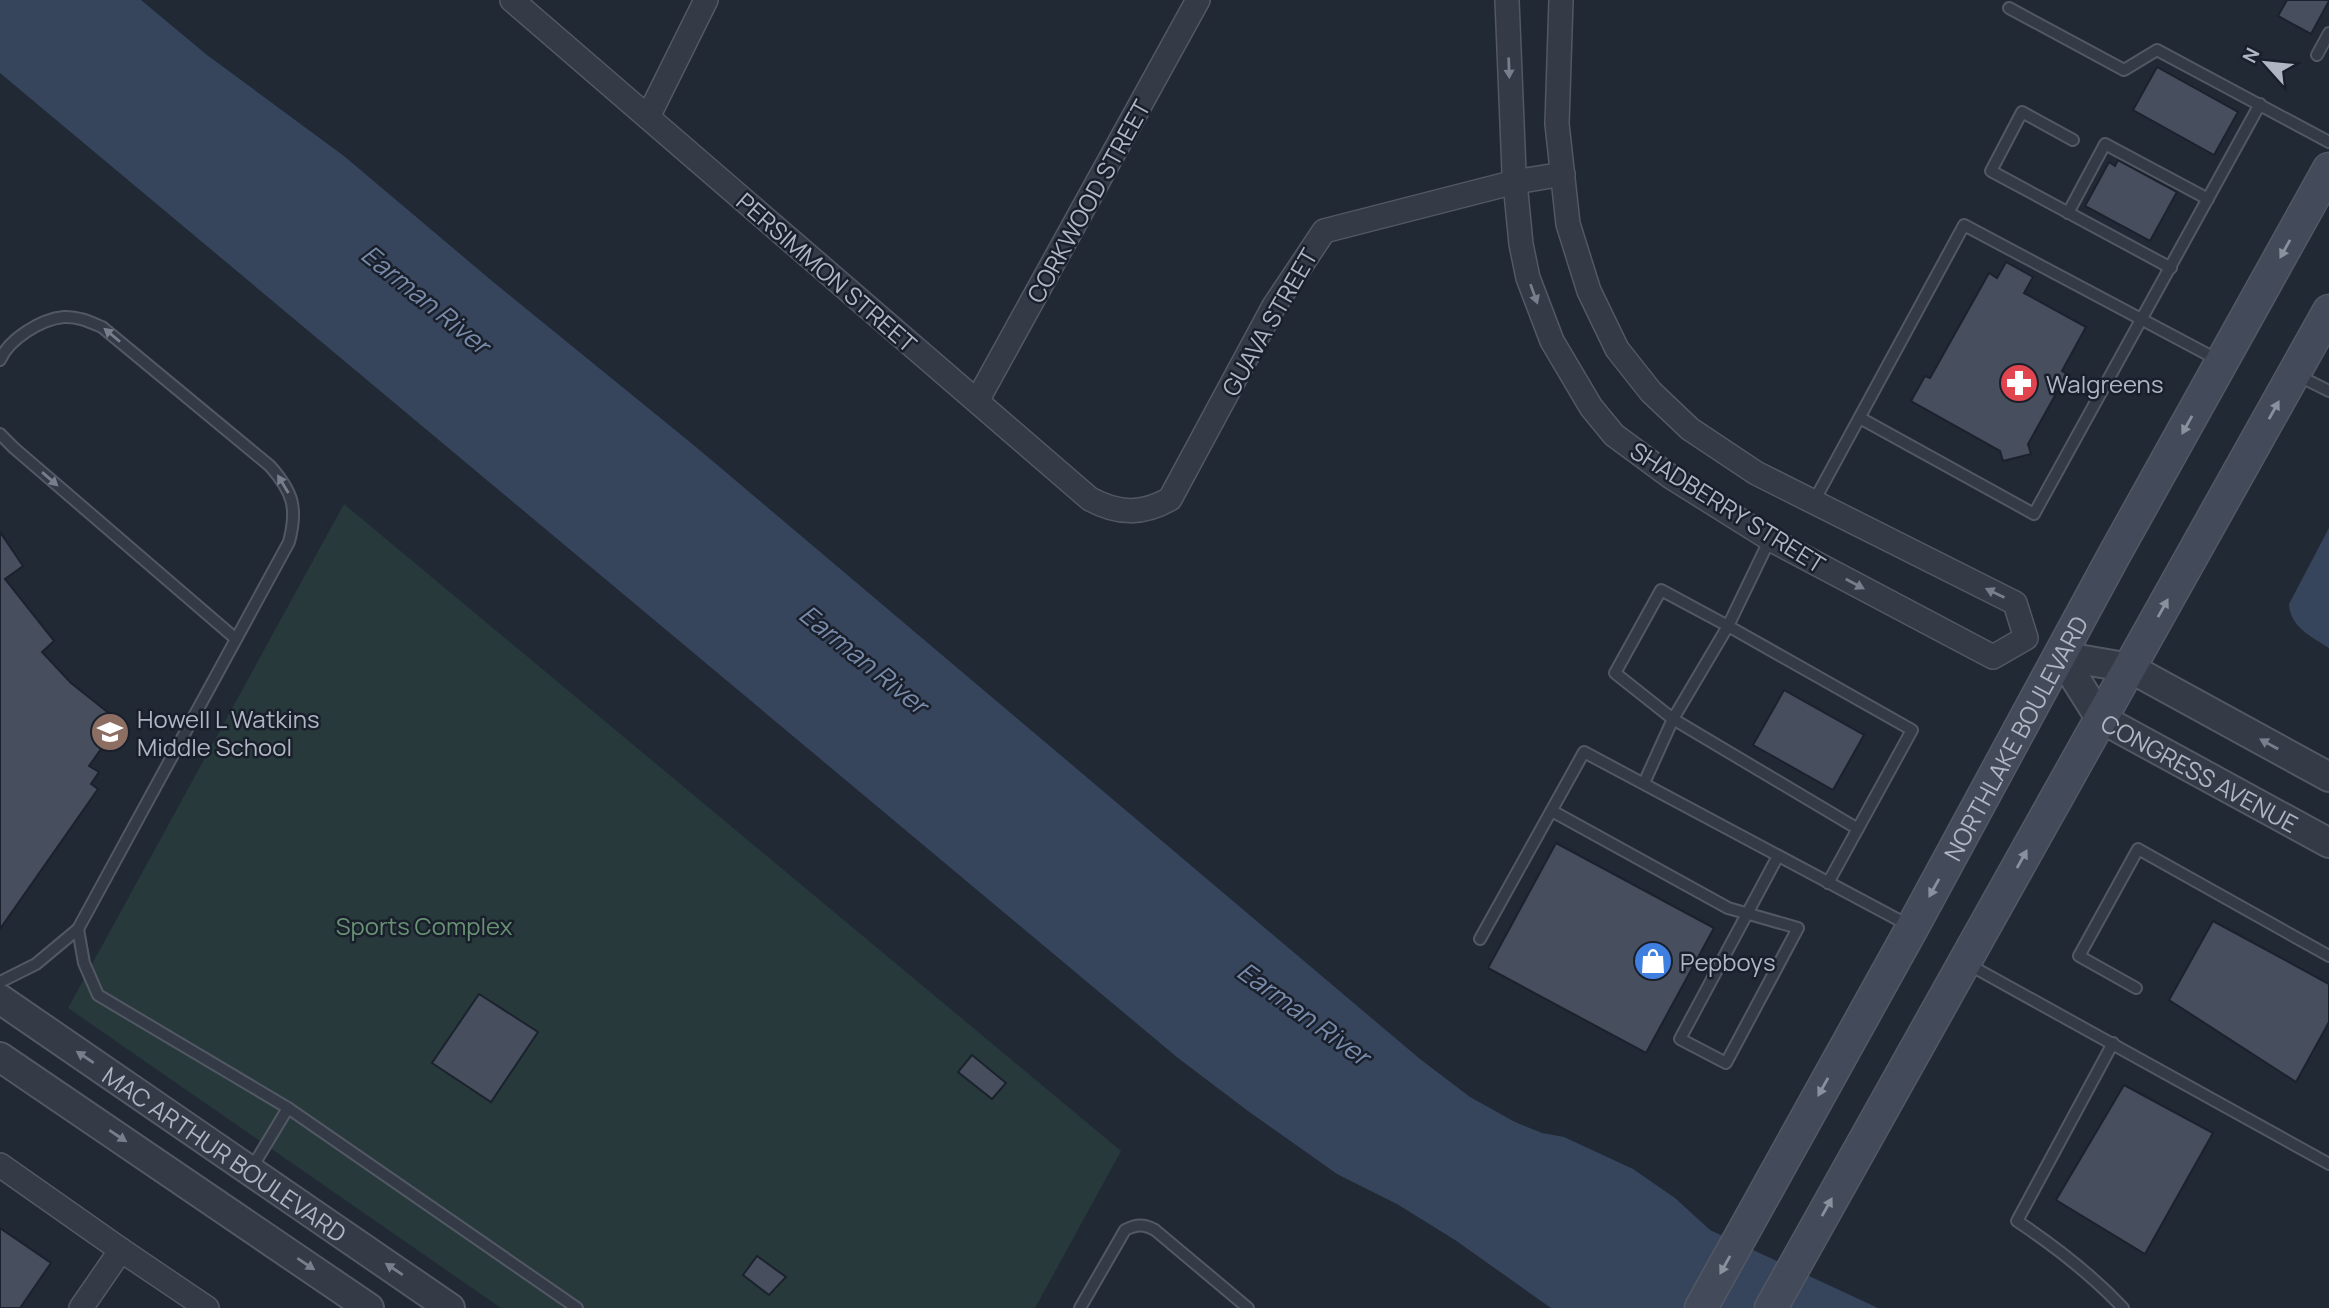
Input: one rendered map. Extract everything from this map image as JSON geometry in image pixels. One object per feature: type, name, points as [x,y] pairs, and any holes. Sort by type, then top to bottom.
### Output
[{"type":"main road","name":"NORTHLAKE BOULEVARD","points":[[1701,1308],[2329,169]]},
{"type":"main road","points":[[1771,1308],[2329,311]]},
{"type":"street","name":"PERSIMMON STREET","points":[[512,0],[1090,499],[1105,507],[1122,511],[1139,512],[1155,507]]},
{"type":"street","points":[[648,117],[706,0]]},
{"type":"street","name":"CORKWOOD STREET","points":[[977,401],[1198,0]]},
{"type":"street","name":"SHADBERRY STREET","points":[[1507,0],[1515,182],[1521,244],[1528,278],[1552,341],[1591,407],[1614,435],[1671,477],[1770,539],[1993,657],[2025,638],[2015,603],[1755,473],[1690,429],[1651,392],[1617,349],[1589,291],[1568,224],[1557,124],[1561,0]]},
{"type":"street","name":"GUAVA STREET","points":[[1155,507],[1170,499],[1274,306],[1324,231],[1515,182],[1563,174]]},
{"type":"street","points":[[2025,638],[2061,656],[2130,668],[2329,777]]},
{"type":"street","name":"CONGRESS AVENUE","points":[[2061,656],[2100,718],[2329,843]]},
{"type":"street","name":"MAC ARTHUR BOULEVARD","points":[[0,999],[450,1308]]},
{"type":"street","name":"MAC ARTHUR BOULEVARD","points":[[0,1057],[369,1308]]},
{"type":"street","points":[[0,1164],[207,1308]]},
{"type":"street","points":[[81,1308],[121,1250]]},
{"type":"lane","points":[[2009,8],[2124,70],[2157,50],[2329,142]]},
{"type":"lane","points":[[2317,55],[2329,33]]},
{"type":"lane","points":[[1860,418],[2034,514],[2260,104]]},
{"type":"lane","points":[[2073,140],[2022,112],[1991,171],[2171,268]]},
{"type":"lane","points":[[2068,212],[2105,144],[2208,198]]},
{"type":"lane","points":[[1813,503],[1964,225],[2223,362]]},
{"type":"lane","points":[[0,357],[25,333],[45,322],[64,317],[84,320],[102,327],[270,466],[284,481],[293,501],[294,522],[285,548],[78,929],[36,964],[0,982]]},
{"type":"lane","points":[[2294,374],[2329,391]]},
{"type":"lane","points":[[0,434],[236,639]]},
{"type":"lane","points":[[1644,783],[1673,719],[1728,625],[1770,539]]},
{"type":"lane","points":[[1828,883],[1858,829],[1912,730],[1661,590],[1615,673],[1673,719],[1858,829]]},
{"type":"lane","points":[[1480,939],[1584,752],[1912,928]]},
{"type":"lane","points":[[1552,811],[1728,908],[1748,914],[1798,928],[1726,1063],[1680,1040],[1748,914],[1778,856]]},
{"type":"lane","points":[[2136,988],[2079,956],[2138,849],[2329,956]]},
{"type":"lane","points":[[78,929],[84,963],[99,995],[288,1108],[577,1308]]},
{"type":"lane","points":[[1964,962],[2329,1164]]},
{"type":"lane","points":[[2113,1043],[2017,1222],[2052,1245],[2099,1282],[2123,1308]]},
{"type":"lane","points":[[250,1171],[288,1108]]},
{"type":"lane","points":[[1080,1308],[1125,1230],[1144,1224],[1155,1230],[1248,1308]]},
{"type":"green space","name":"Sports Complex","points":[[344,504],[1121,1151],[1035,1308],[501,1308],[68,1008]]},
{"type":"water","name":"Earman River","points":[[0,0],[141,0],[207,55],[344,156],[696,447],[1420,1059],[1470,1097],[1515,1122],[1542,1133],[1564,1137],[1633,1169],[1675,1198],[1710,1230],[1878,1308],[1551,1308],[1455,1240],[1397,1204],[1337,1174],[1178,1058],[0,73]]},
{"type":"water","points":[[2329,528],[2329,648],[2298,625],[2290,612],[2289,604]]},
{"type":"building","points":[[2287,0],[2329,1],[2311,34],[2278,16]]},
{"type":"building","points":[[2157,67],[2238,112],[2214,155],[2133,110]]},
{"type":"building","points":[[2118,160],[2177,192],[2150,241],[2085,206],[2109,162],[2115,166]]},
{"type":"building","points":[[2006,262],[2033,277],[2024,293],[2086,327],[2062,371],[2067,374],[2028,444],[2031,454],[2003,461],[2000,451],[1911,401],[1925,376],[1930,378],[1989,273],[1997,278]]},
{"type":"building","points":[[0,532],[23,566],[5,579],[54,641],[42,652],[71,683],[120,722],[89,766],[99,772],[91,784],[98,789],[0,929]]},
{"type":"building","points":[[1784,690],[1864,735],[1833,790],[1753,745]]},
{"type":"building","points":[[1556,843],[1714,928],[1646,1053],[1488,968]]},
{"type":"building","points":[[2213,921],[2329,984],[2329,1022],[2296,1082],[2169,1000]]},
{"type":"building","points":[[479,994],[538,1032],[491,1102],[432,1063]]},
{"type":"building","points":[[972,1055],[1006,1083],[992,1099],[958,1072]]},
{"type":"building","points":[[2124,1085],[2213,1133],[2145,1254],[2056,1200]]},
{"type":"building","points":[[0,1228],[51,1263],[20,1308],[0,1308]]},
{"type":"building","points":[[757,1256],[786,1277],[769,1295],[743,1275]]},
{"type":"place","name":"Walgreens","points":[[2019,383]]},
{"type":"place","name":"Howell L Watkins Middle School","points":[[110,732]]},
{"type":"place","name":"Pepboys","points":[[1653,961]]}]
